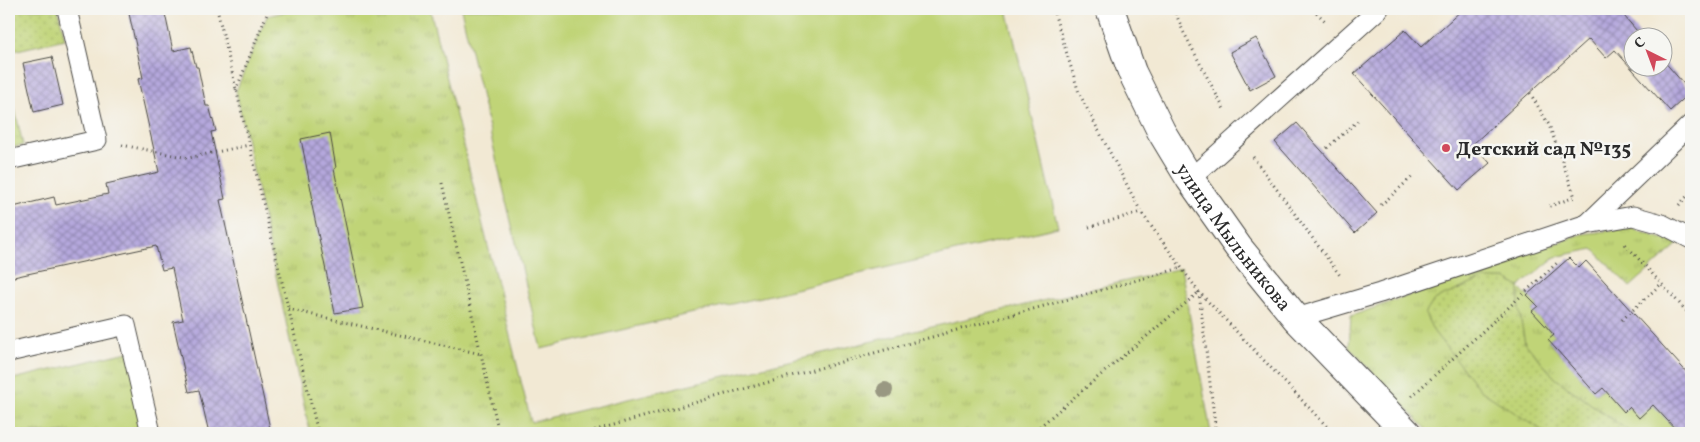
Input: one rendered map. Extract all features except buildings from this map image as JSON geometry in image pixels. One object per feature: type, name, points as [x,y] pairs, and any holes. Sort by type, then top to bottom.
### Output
[{"type":"street","name":"улица Мыльникова","points":[[1110,9],[1132,72],[1161,131],[1190,179],[1238,246],[1296,318],[1399,424]]},
{"type":"lane","points":[[9,160],[97,140],[67,9]]},
{"type":"lane","points":[[1190,179],[1379,9]]},
{"type":"lane","points":[[1586,224],[1691,124]]},
{"type":"lane","points":[[1296,318],[1380,293],[1586,224],[1633,216],[1662,224],[1691,239]]},
{"type":"lane","points":[[9,352],[126,325],[151,433]]},
{"type":"path","points":[[217,9],[318,433]]},
{"type":"path","points":[[236,91],[269,9]]},
{"type":"path","points":[[1053,9],[1079,93],[1141,212],[1199,292],[1333,433]]},
{"type":"path","points":[[1174,9],[1183,31],[1238,136],[1343,279]]},
{"type":"path","points":[[1530,93],[1549,125],[1576,197],[1538,210]]},
{"type":"path","points":[[1327,148],[1360,119]]},
{"type":"path","points":[[97,140],[188,158],[249,145]]},
{"type":"path","points":[[1381,205],[1412,177]]},
{"type":"path","points":[[442,183],[499,433]]},
{"type":"path","points":[[1089,227],[1141,212]]},
{"type":"path","points":[[1619,238],[1691,316]]},
{"type":"path","points":[[1399,424],[1563,257]]},
{"type":"path","points":[[586,433],[1181,268]]},
{"type":"path","points":[[1622,320],[1662,284]]},
{"type":"path","points":[[1032,433],[1199,292]]},
{"type":"path","points":[[1199,292],[1216,433]]},
{"type":"path","points":[[288,309],[481,354]]},
{"type":"green space","points":[[9,9],[58,9],[65,39],[9,52]]},
{"type":"green space","points":[[297,9],[430,9],[531,422],[1181,268],[1211,433],[310,433],[236,91],[267,16]]},
{"type":"green space","points":[[461,9],[1007,9],[1058,227],[541,349]]},
{"type":"green space","points":[[9,83],[23,145],[9,148]]},
{"type":"green space","points":[[1630,228],[1678,244],[1630,287],[1593,249],[1555,257],[1519,287],[1538,306],[1532,311],[1554,335],[1548,341],[1562,356],[1568,351],[1585,369],[1579,375],[1596,394],[1603,388],[1624,411],[1629,407],[1659,400],[1662,414],[1679,433],[1430,433],[1349,347],[1351,316],[1582,234]]},
{"type":"green space","points":[[1483,279],[1506,279],[1519,287],[1519,310],[1525,343],[1555,378],[1631,433],[1546,433],[1480,390],[1434,332],[1425,314],[1434,300]]},
{"type":"green space","points":[[132,351],[151,433],[9,433],[9,380]]},
{"type":"place","name":"Детский сад №135","points":[[1446,148]]}]
